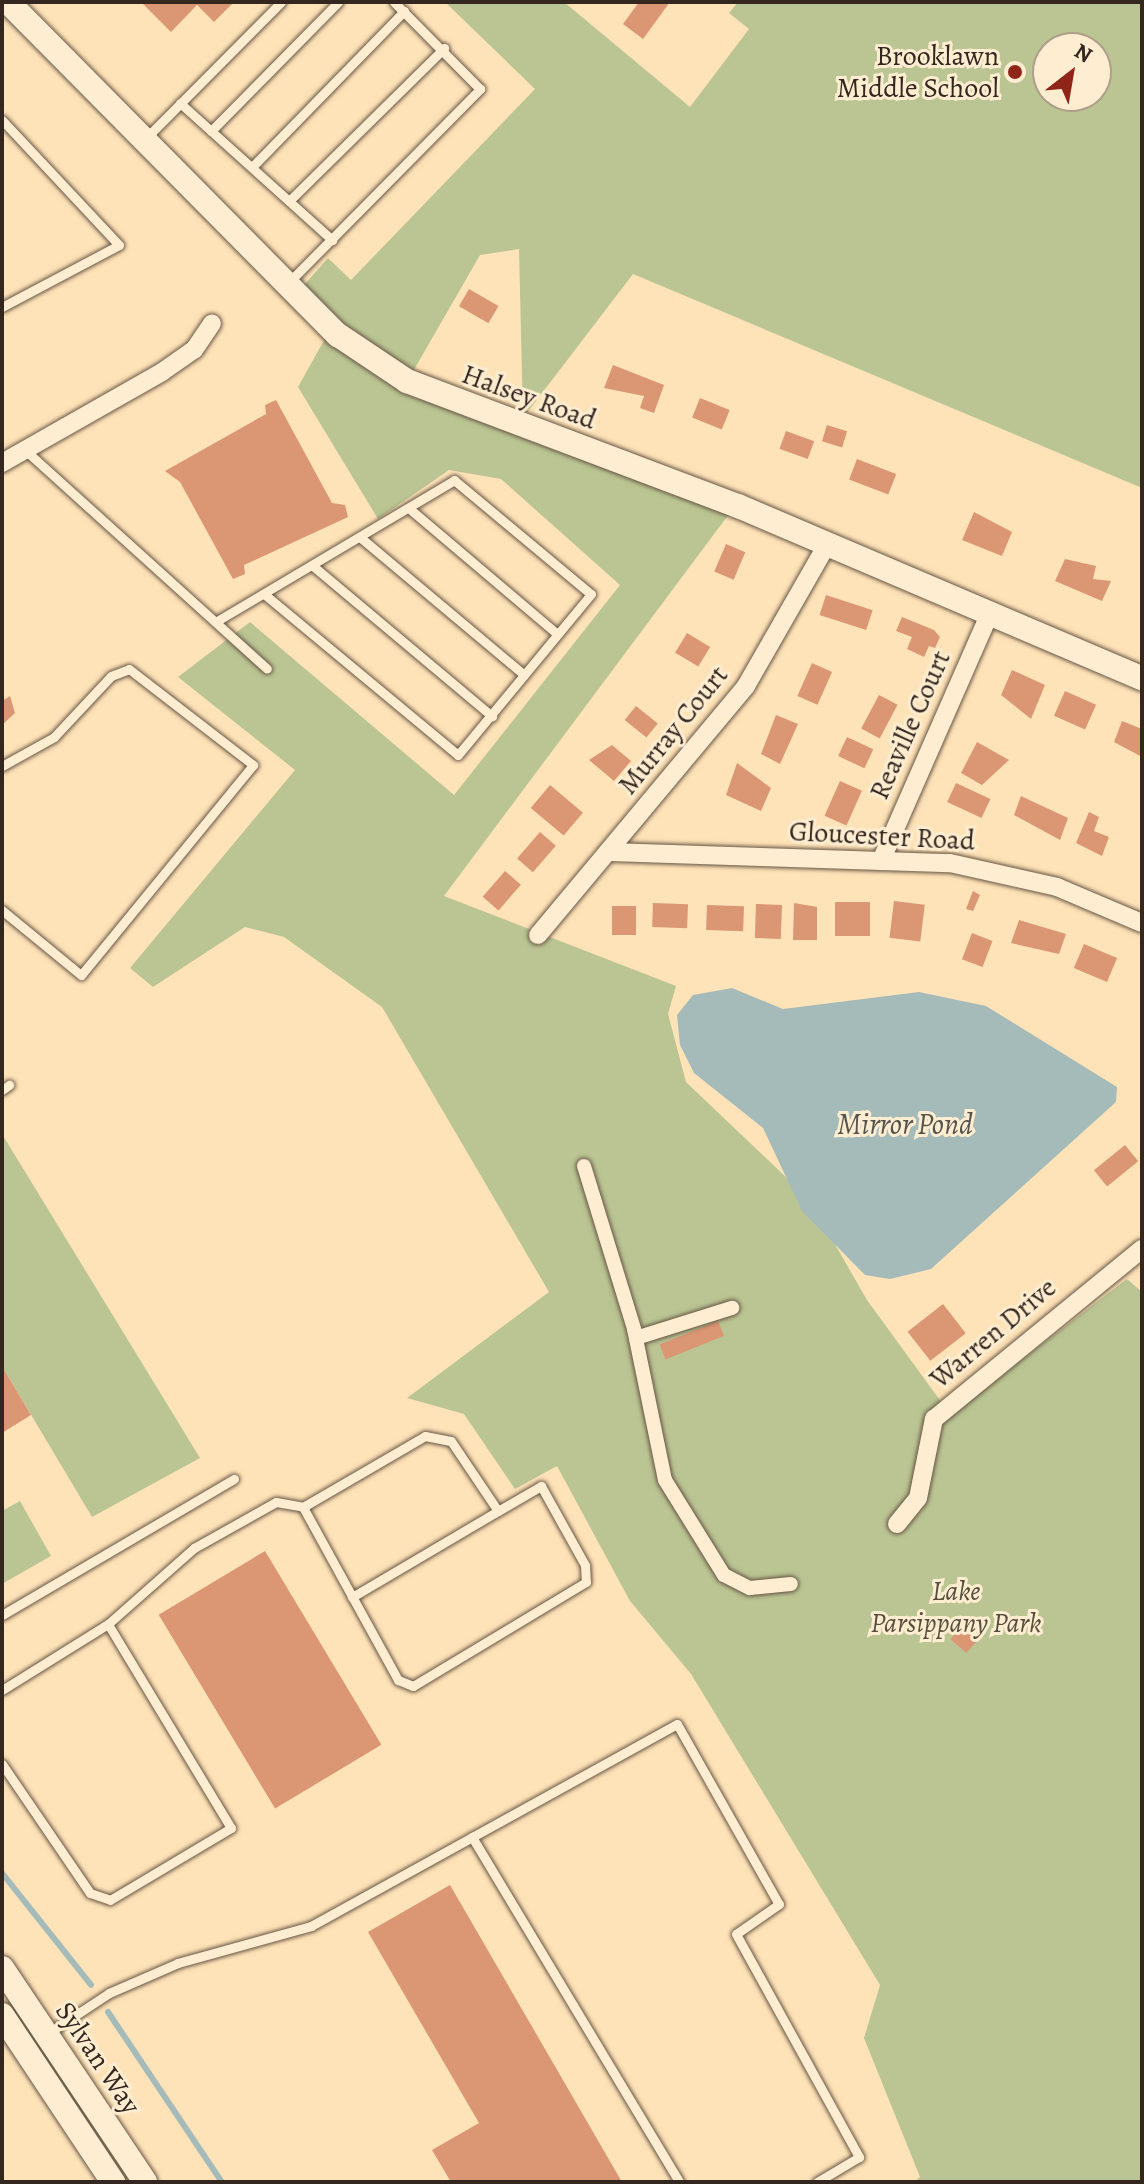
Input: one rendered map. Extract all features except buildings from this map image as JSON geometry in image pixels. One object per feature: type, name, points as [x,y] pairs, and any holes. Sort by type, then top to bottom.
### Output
[{"type":"street","name":"Halsey Road","points":[[8,2],[338,335],[407,381],[828,543],[1142,678]]},
{"type":"street","points":[[3,459],[25,450],[162,372],[194,350],[212,323]]},
{"type":"street","name":"Murray Court","points":[[538,935],[746,686],[828,543]]},
{"type":"street","name":"Reaville Court","points":[[881,861],[991,611]]},
{"type":"street","name":"Gloucester Road","points":[[610,852],[881,861],[1007,873],[1142,923]]},
{"type":"street","points":[[584,1166],[636,1338],[665,1480],[699,1539],[737,1583],[766,1589],[791,1584]]},
{"type":"street","name":"Warren Drive","points":[[897,1524],[918,1498],[934,1419],[1142,1249]]},
{"type":"street","points":[[636,1338],[732,1308]]},
{"type":"street","name":"Sylvan Way","points":[[2,1968],[145,2182]]},
{"type":"street","name":"Sylvan Way","points":[[2,2015],[113,2182]]},
{"type":"street","points":[[24,2047],[46,2034]]},
{"type":"lane","points":[[145,139],[281,2]]},
{"type":"lane","points":[[211,131],[338,2]]},
{"type":"lane","points":[[287,285],[480,89],[444,48],[394,2]]},
{"type":"lane","points":[[252,167],[404,11]]},
{"type":"lane","points":[[289,201],[444,48]]},
{"type":"lane","points":[[180,103],[332,240]]},
{"type":"lane","points":[[2,120],[119,245],[2,307]]},
{"type":"lane","points":[[25,450],[267,669]]},
{"type":"lane","points":[[217,621],[361,538],[411,510],[454,480],[591,594],[458,755],[264,594]]},
{"type":"lane","points":[[411,510],[557,634]]},
{"type":"lane","points":[[361,538],[524,675]]},
{"type":"lane","points":[[313,566],[492,716]]},
{"type":"lane","points":[[2,766],[54,737],[111,676],[129,669],[253,765],[81,975],[2,910]]},
{"type":"lane","points":[[2,1690],[108,1624],[194,1548],[276,1502],[303,1507],[425,1436],[451,1441],[498,1511]]},
{"type":"lane","points":[[2,1615],[234,1479]]},
{"type":"lane","points":[[303,1507],[352,1597],[398,1680],[413,1686],[586,1582],[585,1565],[541,1486],[352,1597]]},
{"type":"lane","points":[[2,1764],[90,1893],[110,1900],[231,1828],[108,1624]]},
{"type":"lane","points":[[46,2034],[109,1993],[178,1963],[311,1926],[677,1724],[779,1904],[736,1934],[859,2157],[817,2182]]},
{"type":"lane","points":[[472,1837],[679,2182]]},
{"type":"green space","name":"Lake Parsippany Park","points":[[445,2],[564,2],[690,107],[749,29],[729,13],[738,2],[1142,2],[1142,488],[633,274],[523,418],[519,249],[480,255],[407,382],[735,506],[444,896],[676,986],[668,1014],[686,1082],[809,1199],[867,1300],[950,1414],[1127,1279],[1142,1292],[1142,2182],[914,2182],[920,2177],[864,2038],[880,1985],[691,1674],[630,1601],[557,1466],[515,1489],[464,1414],[407,1398],[549,1292],[382,1007],[284,937],[245,927],[153,987],[130,968],[295,770],[178,677],[250,622],[454,795],[620,585],[501,479],[449,470],[378,519],[298,387],[332,326],[297,293],[328,258],[351,280],[535,89]]},
{"type":"green space","points":[[2,1134],[200,1458],[92,1517],[2,1366]]},
{"type":"green space","points":[[20,1501],[51,1556],[2,1584],[2,1511]]},
{"type":"water","name":"Mirror Pond","points":[[732,988],[783,1009],[919,992],[986,1006],[1117,1087],[1116,1102],[931,1269],[890,1279],[865,1275],[802,1211],[763,1128],[694,1073],[680,1045],[677,1015],[693,995]]},
{"type":"waterway","points":[[2,1873],[91,1985]]},
{"type":"waterway","points":[[108,2012],[222,2182]]},
{"type":"place","name":"Brooklawn Middle School","points":[[1015,72]]}]
